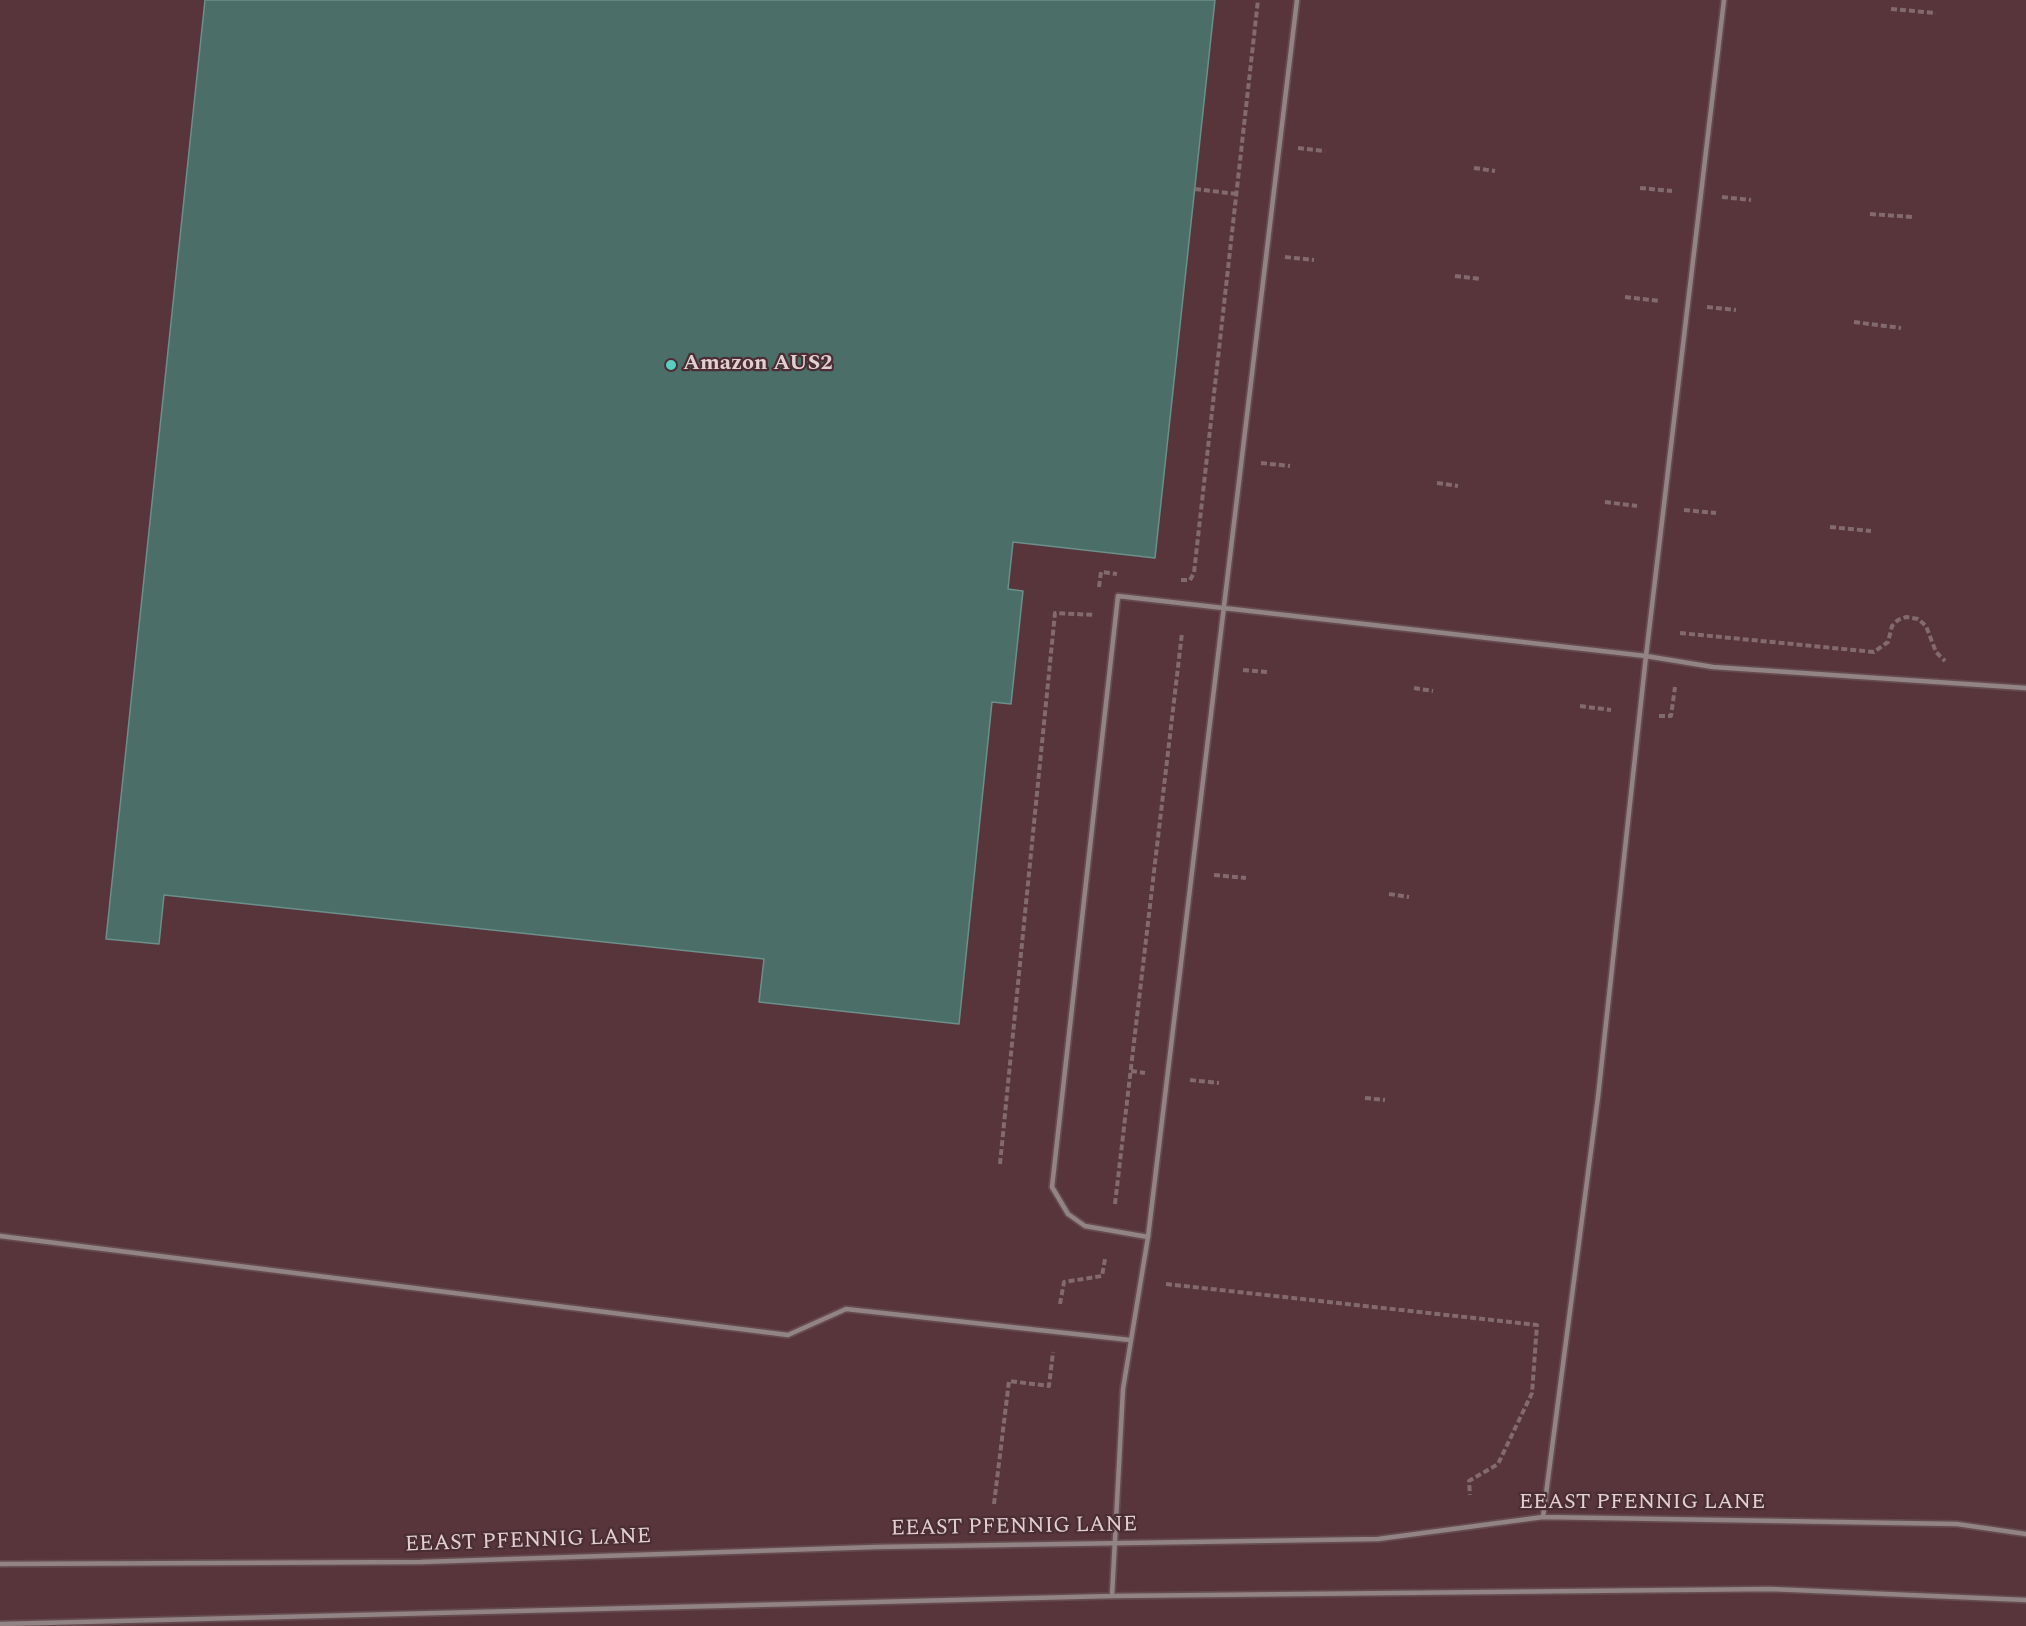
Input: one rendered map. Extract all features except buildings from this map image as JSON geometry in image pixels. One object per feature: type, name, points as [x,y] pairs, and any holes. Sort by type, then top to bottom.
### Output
[{"type":"lane","points":[[1112,1596],[1123,1389],[1148,1237],[1297,0]]},
{"type":"lane","points":[[1543,1517],[1598,1097],[1646,656],[1724,0]]},
{"type":"lane","points":[[1148,1237],[1085,1226],[1068,1214],[1052,1187],[1118,596],[1646,656],[1713,667],[2026,688]]},
{"type":"lane","points":[[0,1236],[788,1335],[846,1309],[1130,1340]]},
{"type":"lane","name":"EEAST PFENNIG LANE","points":[[0,1564],[421,1562],[876,1547],[1378,1539],[1543,1517],[1957,1524],[2026,1534]]},
{"type":"lane","points":[[0,1624],[1112,1596],[1770,1589],[2026,1600]]},
{"type":"path","points":[[1174,579],[1190,580],[1194,573],[1258,0]]},
{"type":"path","points":[[1892,9],[1936,13]]},
{"type":"path","points":[[1294,147],[1325,152]]},
{"type":"path","points":[[1474,168],[1495,171]]},
{"type":"path","points":[[1640,188],[1672,191]]},
{"type":"path","points":[[1195,189],[1237,194]]},
{"type":"path","points":[[1716,197],[1751,200]]},
{"type":"path","points":[[1870,214],[1913,217]]},
{"type":"path","points":[[1284,256],[1314,260]]},
{"type":"path","points":[[1455,276],[1481,279]]},
{"type":"path","points":[[1625,297],[1660,301]]},
{"type":"path","points":[[1703,307],[1736,310]]},
{"type":"path","points":[[1854,322],[1901,328]]},
{"type":"path","points":[[1257,463],[1290,466]]},
{"type":"path","points":[[1437,483],[1458,486]]},
{"type":"path","points":[[1605,502],[1637,506]]},
{"type":"path","points":[[1677,510],[1716,513]]},
{"type":"path","points":[[1830,527],[1871,531]]},
{"type":"path","points":[[1098,594],[1101,572],[1122,574]]},
{"type":"path","points":[[1000,1164],[1055,613],[1095,616],[1096,605]]},
{"type":"path","points":[[1680,633],[1874,652],[1888,642],[1892,626],[1898,620],[1906,617],[1918,619],[1926,626],[1936,652],[1946,662]]},
{"type":"path","points":[[1115,1204],[1182,633]]},
{"type":"path","points":[[1243,670],[1268,672]]},
{"type":"path","points":[[1655,715],[1671,717],[1675,687]]},
{"type":"path","points":[[1414,688],[1432,691]]},
{"type":"path","points":[[1580,706],[1611,710]]},
{"type":"path","points":[[1214,875],[1246,878]]},
{"type":"path","points":[[1389,894],[1409,897]]},
{"type":"path","points":[[1131,1071],[1145,1073]]},
{"type":"path","points":[[1190,1080],[1219,1083]]},
{"type":"path","points":[[1365,1098],[1385,1101]]},
{"type":"path","points":[[1060,1304],[1064,1282],[1102,1276],[1106,1259]]},
{"type":"path","points":[[1166,1284],[1537,1325],[1532,1394],[1498,1464],[1469,1481],[1470,1495]]},
{"type":"path","points":[[994,1504],[1009,1381],[1049,1386],[1053,1349]]},
{"type":"shaded area","points":[[0,0],[2026,0],[2026,1626],[0,1626]]},
{"type":"place","name":"Amazon AUS2","points":[[671,365]]}]
